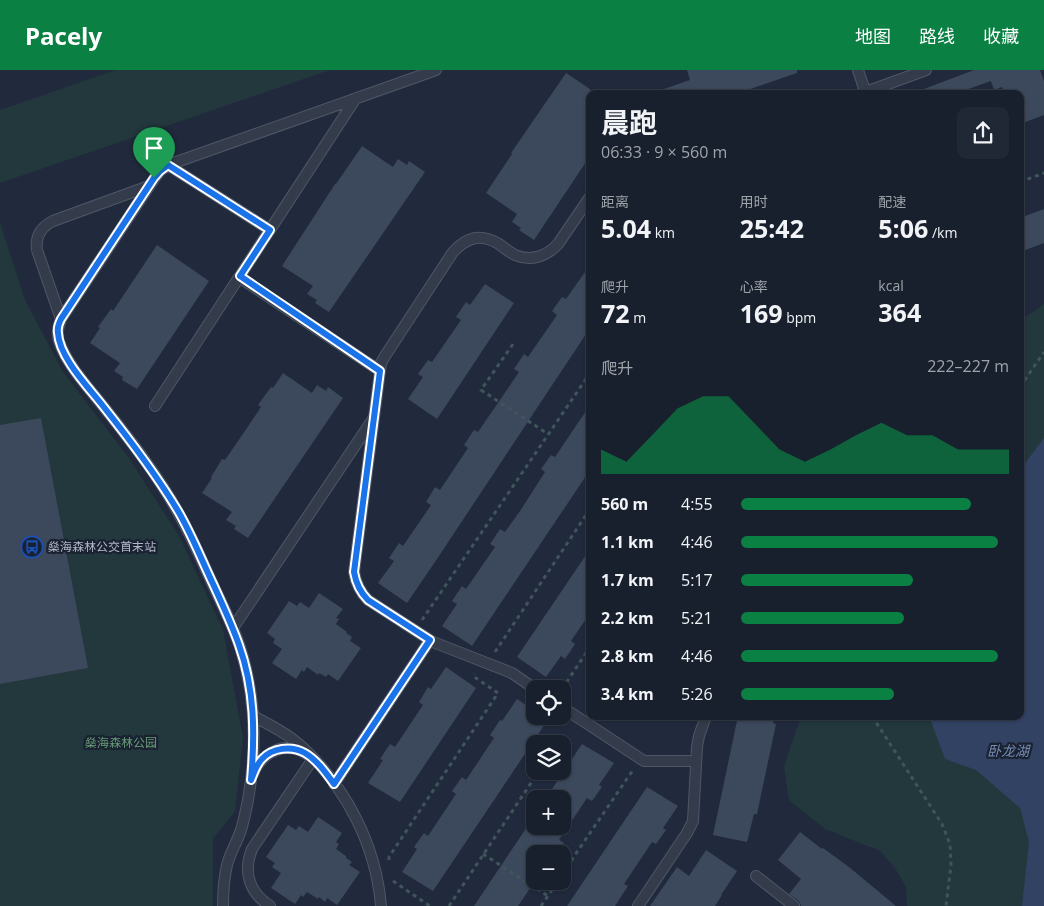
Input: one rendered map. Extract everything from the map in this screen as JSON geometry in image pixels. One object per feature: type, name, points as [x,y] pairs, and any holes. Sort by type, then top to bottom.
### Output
[{"type":"lane","points":[[223,906],[228,863],[241,830],[248,803],[251,780],[254,744],[253,716],[246,668],[233,628],[194,542],[174,504],[134,446],[75,371],[59,342],[57,331],[61,319],[149,186],[160,171],[168,165],[436,70]]},
{"type":"lane","points":[[858,70],[863,90]]},
{"type":"lane","points":[[872,90],[926,70]]},
{"type":"lane","points":[[155,406],[356,98]]},
{"type":"lane","points":[[168,165],[270,230]]},
{"type":"lane","points":[[61,319],[37,250],[37,240],[40,231],[52,220],[149,186]]},
{"type":"lane","points":[[526,683],[512,673],[430,640],[368,600],[361,593],[355,581],[354,572],[381,363],[385,356],[453,252],[460,245],[474,238],[482,238],[498,244],[517,256],[535,258],[545,255],[558,244],[586,203]]},
{"type":"lane","points":[[240,276],[380,371]]},
{"type":"lane","points":[[233,628],[374,417]]},
{"type":"lane","points":[[334,784],[430,640]]},
{"type":"lane","points":[[571,713],[644,761],[695,761]]},
{"type":"lane","points":[[253,716],[289,737],[302,748],[345,798],[362,830],[373,862],[378,880],[381,906]]},
{"type":"lane","points":[[638,906],[693,821],[695,761],[699,736],[705,720]]},
{"type":"lane","points":[[251,780],[262,759],[274,751],[282,749],[298,750],[313,759]]},
{"type":"lane","points":[[270,906],[257,896],[253,889],[249,880],[248,858],[252,848],[313,759]]},
{"type":"lane","points":[[756,876],[794,906]]},
{"type":"path","points":[[1024,180],[1044,173]]},
{"type":"path","points":[[513,344],[481,390],[548,434]]},
{"type":"path","points":[[1024,381],[1044,352]]},
{"type":"path","points":[[415,630],[586,379]]},
{"type":"path","points":[[390,865],[388,857],[498,693],[473,676],[484,663],[586,515]]},
{"type":"path","points":[[568,680],[586,653]]},
{"type":"path","points":[[875,720],[942,824],[950,844],[951,864],[946,906]]},
{"type":"path","points":[[571,861],[640,759]]},
{"type":"path","points":[[448,906],[533,780]]},
{"type":"path","points":[[484,854],[548,896]]},
{"type":"path","points":[[392,873],[393,881],[430,906]]},
{"type":"path","points":[[541,906],[552,890]]},
{"type":"green space","points":[[116,70],[330,70],[0,183],[0,110]]},
{"type":"green space","name":"燊海森林公园","points":[[0,223],[25,300],[63,372],[129,458],[180,538],[223,630],[243,738],[235,811],[213,839],[213,906],[0,906]]},
{"type":"green space","points":[[1044,304],[1044,906],[907,906],[906,887],[895,868],[880,851],[825,829],[789,800],[784,767],[800,720],[1024,720],[1024,318]]},
{"type":"water","name":"卧龙湖","points":[[1044,438],[1044,906],[1022,906],[1029,842],[1020,808],[976,770],[945,759],[930,720],[1024,720],[1024,465]]},
{"type":"building","points":[[687,70],[797,70],[797,73],[748,90],[661,90],[690,80]]},
{"type":"building","points":[[974,70],[1040,70],[1044,81],[1044,115],[1024,122],[1024,90],[1003,90],[1002,87],[994,90],[991,81],[965,90],[921,90]]},
{"type":"building","points":[[566,73],[590,89],[586,90],[586,162],[534,240],[519,230],[521,228],[512,222],[517,214],[486,193]]},
{"type":"building","points":[[362,146],[393,167],[398,159],[407,165],[409,161],[425,172],[329,312],[315,303],[317,300],[307,294],[313,286],[282,266]]},
{"type":"building","points":[[1044,209],[1044,243],[1024,250],[1024,216]]},
{"type":"building","points":[[157,245],[209,281],[137,389],[122,380],[123,377],[114,371],[120,363],[90,343],[100,328],[98,327],[111,309],[113,311]]},
{"type":"building","points":[[586,271],[586,334],[407,603],[378,583],[394,561],[389,558],[399,543],[403,546],[431,505],[426,502],[435,487],[440,490],[468,448],[464,445],[474,430],[478,432],[519,372],[514,369],[524,354],[528,357],[557,315],[552,311],[562,297],[566,299]]},
{"type":"building","points":[[485,284],[514,303],[437,419],[408,399],[423,377],[418,374],[428,360],[432,362],[461,320],[456,317],[466,302],[470,305]]},
{"type":"building","points":[[283,373],[312,393],[317,385],[326,391],[328,387],[343,398],[248,538],[234,529],[236,526],[226,520],[232,512],[202,493],[222,459],[225,460],[261,407],[258,405]]},
{"type":"building","points":[[586,411],[586,476],[472,646],[442,626],[457,604],[452,601],[462,586],[466,589],[495,547],[490,544],[500,529],[505,532],[520,511],[545,472],[541,469],[551,455],[555,457]]},
{"type":"building","name":"燊海森林公交首末站","points":[[41,418],[88,668],[0,684],[0,425]]},
{"type":"building","points":[[586,555],[586,619],[571,641],[575,644],[565,659],[561,656],[546,677],[517,657]]},
{"type":"building","points":[[319,593],[343,609],[336,618],[339,619],[336,624],[352,637],[350,641],[361,648],[338,681],[328,674],[326,677],[319,673],[318,675],[307,667],[304,672],[302,670],[296,679],[272,663],[282,649],[273,643],[275,639],[267,633],[289,601],[297,606],[300,602],[309,608]]},
{"type":"building","points":[[446,667],[476,688],[400,802],[368,783],[383,760],[380,759],[390,744],[395,747],[423,705],[419,702],[428,687],[431,689]]},
{"type":"building","points":[[517,699],[526,705],[526,725],[544,725],[538,735],[526,735],[526,752],[433,891],[402,872],[417,849],[414,847],[424,833],[428,836],[456,794],[452,791],[462,777],[466,780],[494,738],[490,735],[500,720],[502,721]]},
{"type":"building","points":[[737,720],[773,720],[773,723],[776,724],[757,814],[754,814],[747,842],[713,835]]},
{"type":"building","points":[[582,744],[614,763],[599,785],[602,787],[592,801],[587,798],[571,822],[571,790],[551,790],[558,780],[571,780],[571,760]]},
{"type":"building","points":[[647,787],[678,806],[663,828],[666,830],[656,844],[652,842],[624,884],[628,886],[615,906],[567,906]]},
{"type":"building","points":[[318,817],[342,833],[336,842],[339,844],[336,849],[352,862],[349,865],[360,872],[337,905],[327,898],[325,902],[307,892],[303,897],[301,895],[295,904],[271,888],[281,873],[272,867],[275,863],[266,857],[288,825],[296,830],[299,826],[308,832]]},
{"type":"building","points":[[526,828],[526,835],[562,835],[559,840],[564,843],[563,845],[526,845],[526,890],[529,890],[518,906],[474,906]]},
{"type":"building","points":[[800,832],[849,867],[896,906],[801,906],[799,901],[789,894],[801,879],[778,860]]},
{"type":"building","points":[[706,850],[737,871],[715,906],[650,906],[677,867],[689,876]]},
{"type":"place","name":"燊海森林公交首末站","points":[[32,547]]},
{"type":"route","points":[[168,165],[270,230],[240,276],[380,371],[354,572],[355,581],[361,593],[368,600],[430,640],[334,784],[313,759],[298,750],[290,748],[268,754],[258,765],[251,780],[254,744],[250,689],[246,668],[233,628],[194,542],[164,488],[134,446],[75,371],[59,342],[57,331],[61,319],[154,178],[168,165]]}]
